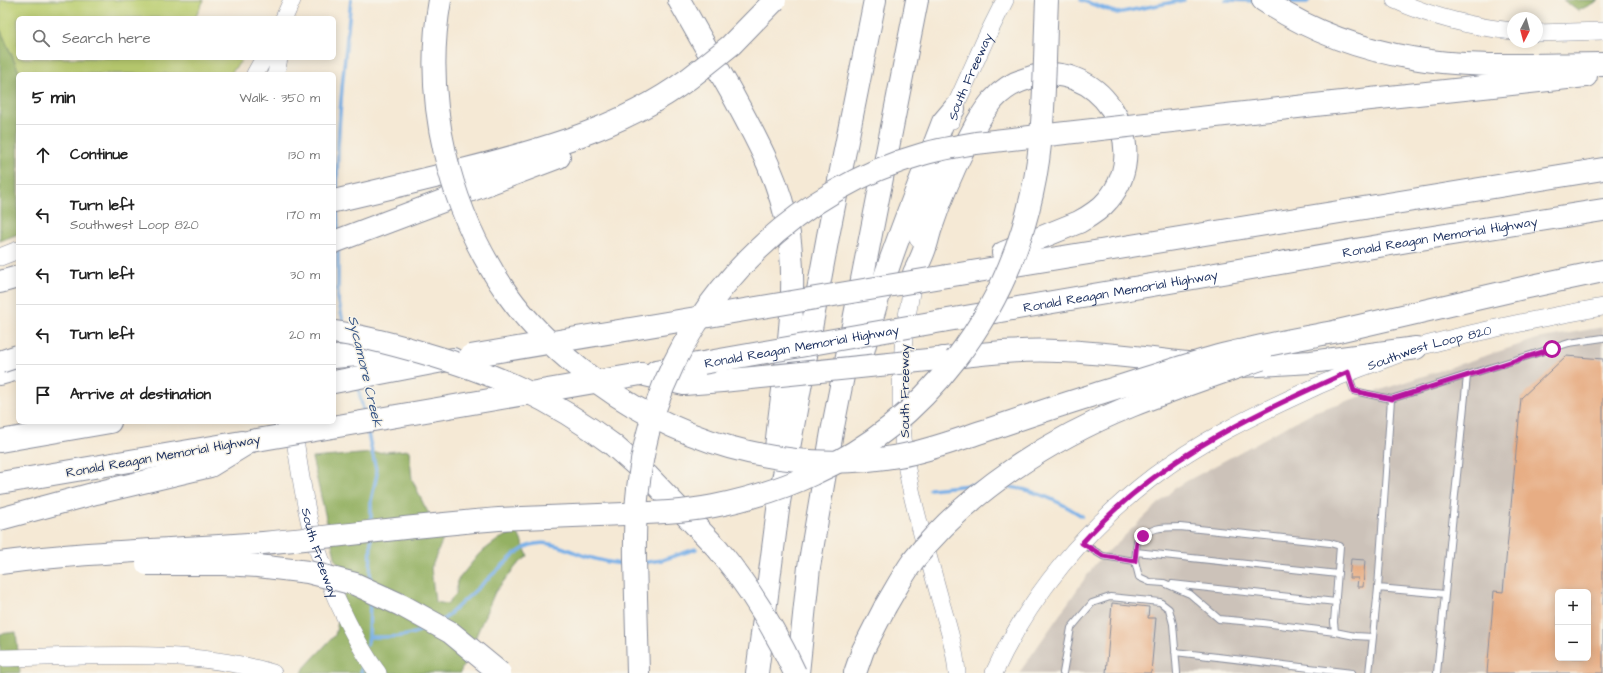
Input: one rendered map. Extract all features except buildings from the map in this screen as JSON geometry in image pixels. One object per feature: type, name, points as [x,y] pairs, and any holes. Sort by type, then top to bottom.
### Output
[{"type":"highway","points":[[440,0],[435,52],[435,74],[440,126],[447,160],[462,209],[474,236],[492,270],[514,303],[529,321],[557,349],[587,374],[627,403],[643,413],[672,427],[709,442],[744,452],[792,459],[842,461],[897,456],[934,448],[1082,398],[1220,356],[1603,271]]},
{"type":"highway","points":[[679,0],[757,140],[769,165],[785,214],[789,235],[792,289],[790,331],[774,470],[779,502]]},
{"type":"highway","points":[[336,241],[545,163],[590,144],[622,126],[651,104],[690,79],[743,34],[775,0]]},
{"type":"highway","points":[[798,673],[809,567],[832,432],[918,0]]},
{"type":"highway","points":[[0,563],[52,556],[264,542],[455,522],[648,513],[692,509],[752,497],[794,482],[829,467],[884,431],[927,392],[956,360],[992,305],[1002,285],[1021,236],[1033,190],[1037,166],[1042,111],[1047,0]]},
{"type":"highway","points":[[1263,0],[1280,11],[1311,27],[1337,38],[1412,58],[1467,64],[1603,64]]},
{"type":"highway","points":[[757,673],[779,502],[826,244],[873,8]]},
{"type":"highway","points":[[638,673],[635,524],[642,461],[655,409],[681,352],[709,305],[742,266],[794,218],[828,196],[870,174],[910,158],[946,148],[976,143],[1603,74]]},
{"type":"highway","points":[[914,273],[925,248],[940,204],[957,162],[979,119],[993,100],[1009,86],[1039,75],[1073,78],[1093,88],[1106,100],[1115,113],[1125,142],[1126,155],[1121,178],[1109,199],[1100,208],[1079,222],[947,276]]},
{"type":"highway","points":[[336,200],[542,149],[584,134],[651,104]]},
{"type":"highway","points":[[832,432],[848,410],[872,312],[943,122],[954,109]]},
{"type":"highway","points":[[336,382],[470,356],[947,276],[1603,169]]},
{"type":"highway","name":"Ronald Reagan Memorial Highway","points":[[0,483],[641,374],[1400,242],[1603,210]]},
{"type":"highway","points":[[0,282],[16,278]]},
{"type":"highway","points":[[855,673],[863,650],[885,607],[913,561],[944,526],[979,494],[1063,438],[1130,407],[1338,331]]},
{"type":"highway","points":[[336,332],[399,346],[450,360],[491,375],[546,400],[593,430],[648,476],[718,550],[769,622],[795,673]]},
{"type":"highway","points":[[641,374],[684,384],[1011,351],[1057,350],[1100,353],[1208,366],[1240,367],[1310,362],[1416,348]]},
{"type":"highway","points":[[336,358],[394,352],[470,356]]},
{"type":"highway","points":[[0,356],[16,357]]},
{"type":"highway","points":[[0,362],[16,358]]},
{"type":"highway","points":[[0,374],[16,370]]},
{"type":"highway","points":[[0,442],[99,424]]},
{"type":"highway","points":[[0,519],[96,493],[210,466],[251,440]]},
{"type":"highway","points":[[0,563],[84,566],[222,564],[308,572],[355,584],[407,608],[450,632],[500,673]]},
{"type":"main road","points":[[285,16],[292,0]]},
{"type":"main road","points":[[292,16],[298,0]]},
{"type":"main road","name":"South Freeway","points":[[957,673],[947,624],[909,484],[904,444],[902,404],[904,350],[906,323],[919,233],[954,109],[1005,0]]},
{"type":"main road","points":[[1395,0],[1444,18],[1472,25],[1507,30]]},
{"type":"main road","points":[[1543,33],[1603,31]]},
{"type":"main road","points":[[256,72],[263,60]]},
{"type":"main road","points":[[276,72],[279,60]]},
{"type":"main road","points":[[0,256],[16,251]]},
{"type":"main road","name":"Southwest Loop 820","points":[[994,673],[1024,617],[1051,577],[1101,521],[1154,476],[1202,444],[1268,408],[1348,372],[1416,348],[1490,330],[1603,307]]},
{"type":"main road","name":"South Freeway","points":[[292,424],[306,505],[316,543],[335,597],[355,637],[378,673]]},
{"type":"main road","points":[[0,658],[167,656],[225,662],[273,673]]},
{"type":"lane","points":[[1348,372],[1354,391],[1392,399],[1569,343],[1603,338]]},
{"type":"lane","points":[[1437,673],[1467,376]]},
{"type":"lane","points":[[1369,673],[1378,588],[1392,399]]},
{"type":"lane","points":[[1335,632],[1340,546],[1330,543],[1180,527],[1161,527],[1149,531],[1137,541],[1135,561],[1139,577],[1150,582],[1336,602]]},
{"type":"lane","points":[[1082,543],[1103,556],[1135,561]]},
{"type":"lane","points":[[1136,552],[1338,574]]},
{"type":"lane","points":[[1164,583],[1190,594],[1219,619],[1373,637]]},
{"type":"lane","points":[[1378,588],[1445,594]]},
{"type":"lane","points":[[1064,673],[1071,628],[1092,604],[1110,597],[1160,602],[1168,610],[1171,614],[1173,624],[1177,673]]},
{"type":"lane","points":[[1175,652],[1352,673]]},
{"type":"shaded area","points":[[1603,327],[1603,673],[1019,673],[1095,564],[1176,487],[1313,412],[1537,339]]},
{"type":"green space","points":[[0,0],[204,0],[196,16],[16,16],[16,60],[241,61],[232,72],[19,72],[0,29]]},
{"type":"green space","points":[[1563,0],[1599,0],[1578,11]]},
{"type":"green space","points":[[0,29],[19,72],[16,72],[16,235],[0,241]]},
{"type":"green space","points":[[409,450],[412,479],[424,505],[443,539],[431,568],[435,602],[447,604],[456,594],[457,581],[479,554],[499,539],[517,531],[528,556],[517,565],[495,592],[460,673],[302,673],[305,667],[335,635],[349,573],[336,561],[312,458]]},
{"type":"green space","points":[[16,632],[20,673],[0,673],[0,634]]},
{"type":"waterway","name":"Sycamore Creek","points":[[337,192],[343,72],[351,0]]},
{"type":"waterway","name":"Sycamore Creek","points":[[1081,0],[1117,13],[1184,0]]},
{"type":"waterway","name":"Sycamore Creek","points":[[1226,0],[1257,1]]},
{"type":"waterway","name":"Sycamore Creek","points":[[1283,2],[1307,2],[1309,0]]},
{"type":"waterway","name":"Sycamore Creek","points":[[337,208],[338,232]]},
{"type":"waterway","name":"Sycamore Creek","points":[[338,248],[338,298],[344,326]]},
{"type":"waterway","name":"Sycamore Creek","points":[[357,384],[364,413]]},
{"type":"waterway","name":"Sycamore Creek","points":[[367,429],[377,474],[371,501],[371,525]]},
{"type":"waterway","points":[[930,489],[980,484]]},
{"type":"waterway","points":[[1004,486],[1045,496],[1082,516]]},
{"type":"waterway","name":"Sycamore Creek","points":[[370,583],[371,539]]},
{"type":"waterway","points":[[443,620],[515,554],[528,546],[543,543],[550,544],[595,559],[611,563],[627,564]]},
{"type":"waterway","points":[[641,563],[662,560],[696,549]]},
{"type":"waterway","name":"Sycamore Creek","points":[[367,645],[369,637],[370,599]]},
{"type":"waterway","points":[[369,637],[391,637],[412,634],[426,628]]},
{"type":"waterway","name":"Sycamore Creek","points":[[361,673],[363,663]]},
{"type":"route","points":[[1143,536],[1137,541],[1135,561],[1103,556],[1082,543],[1101,521],[1154,476],[1208,440],[1268,408],[1348,372],[1354,391],[1392,399],[1552,349]]}]
